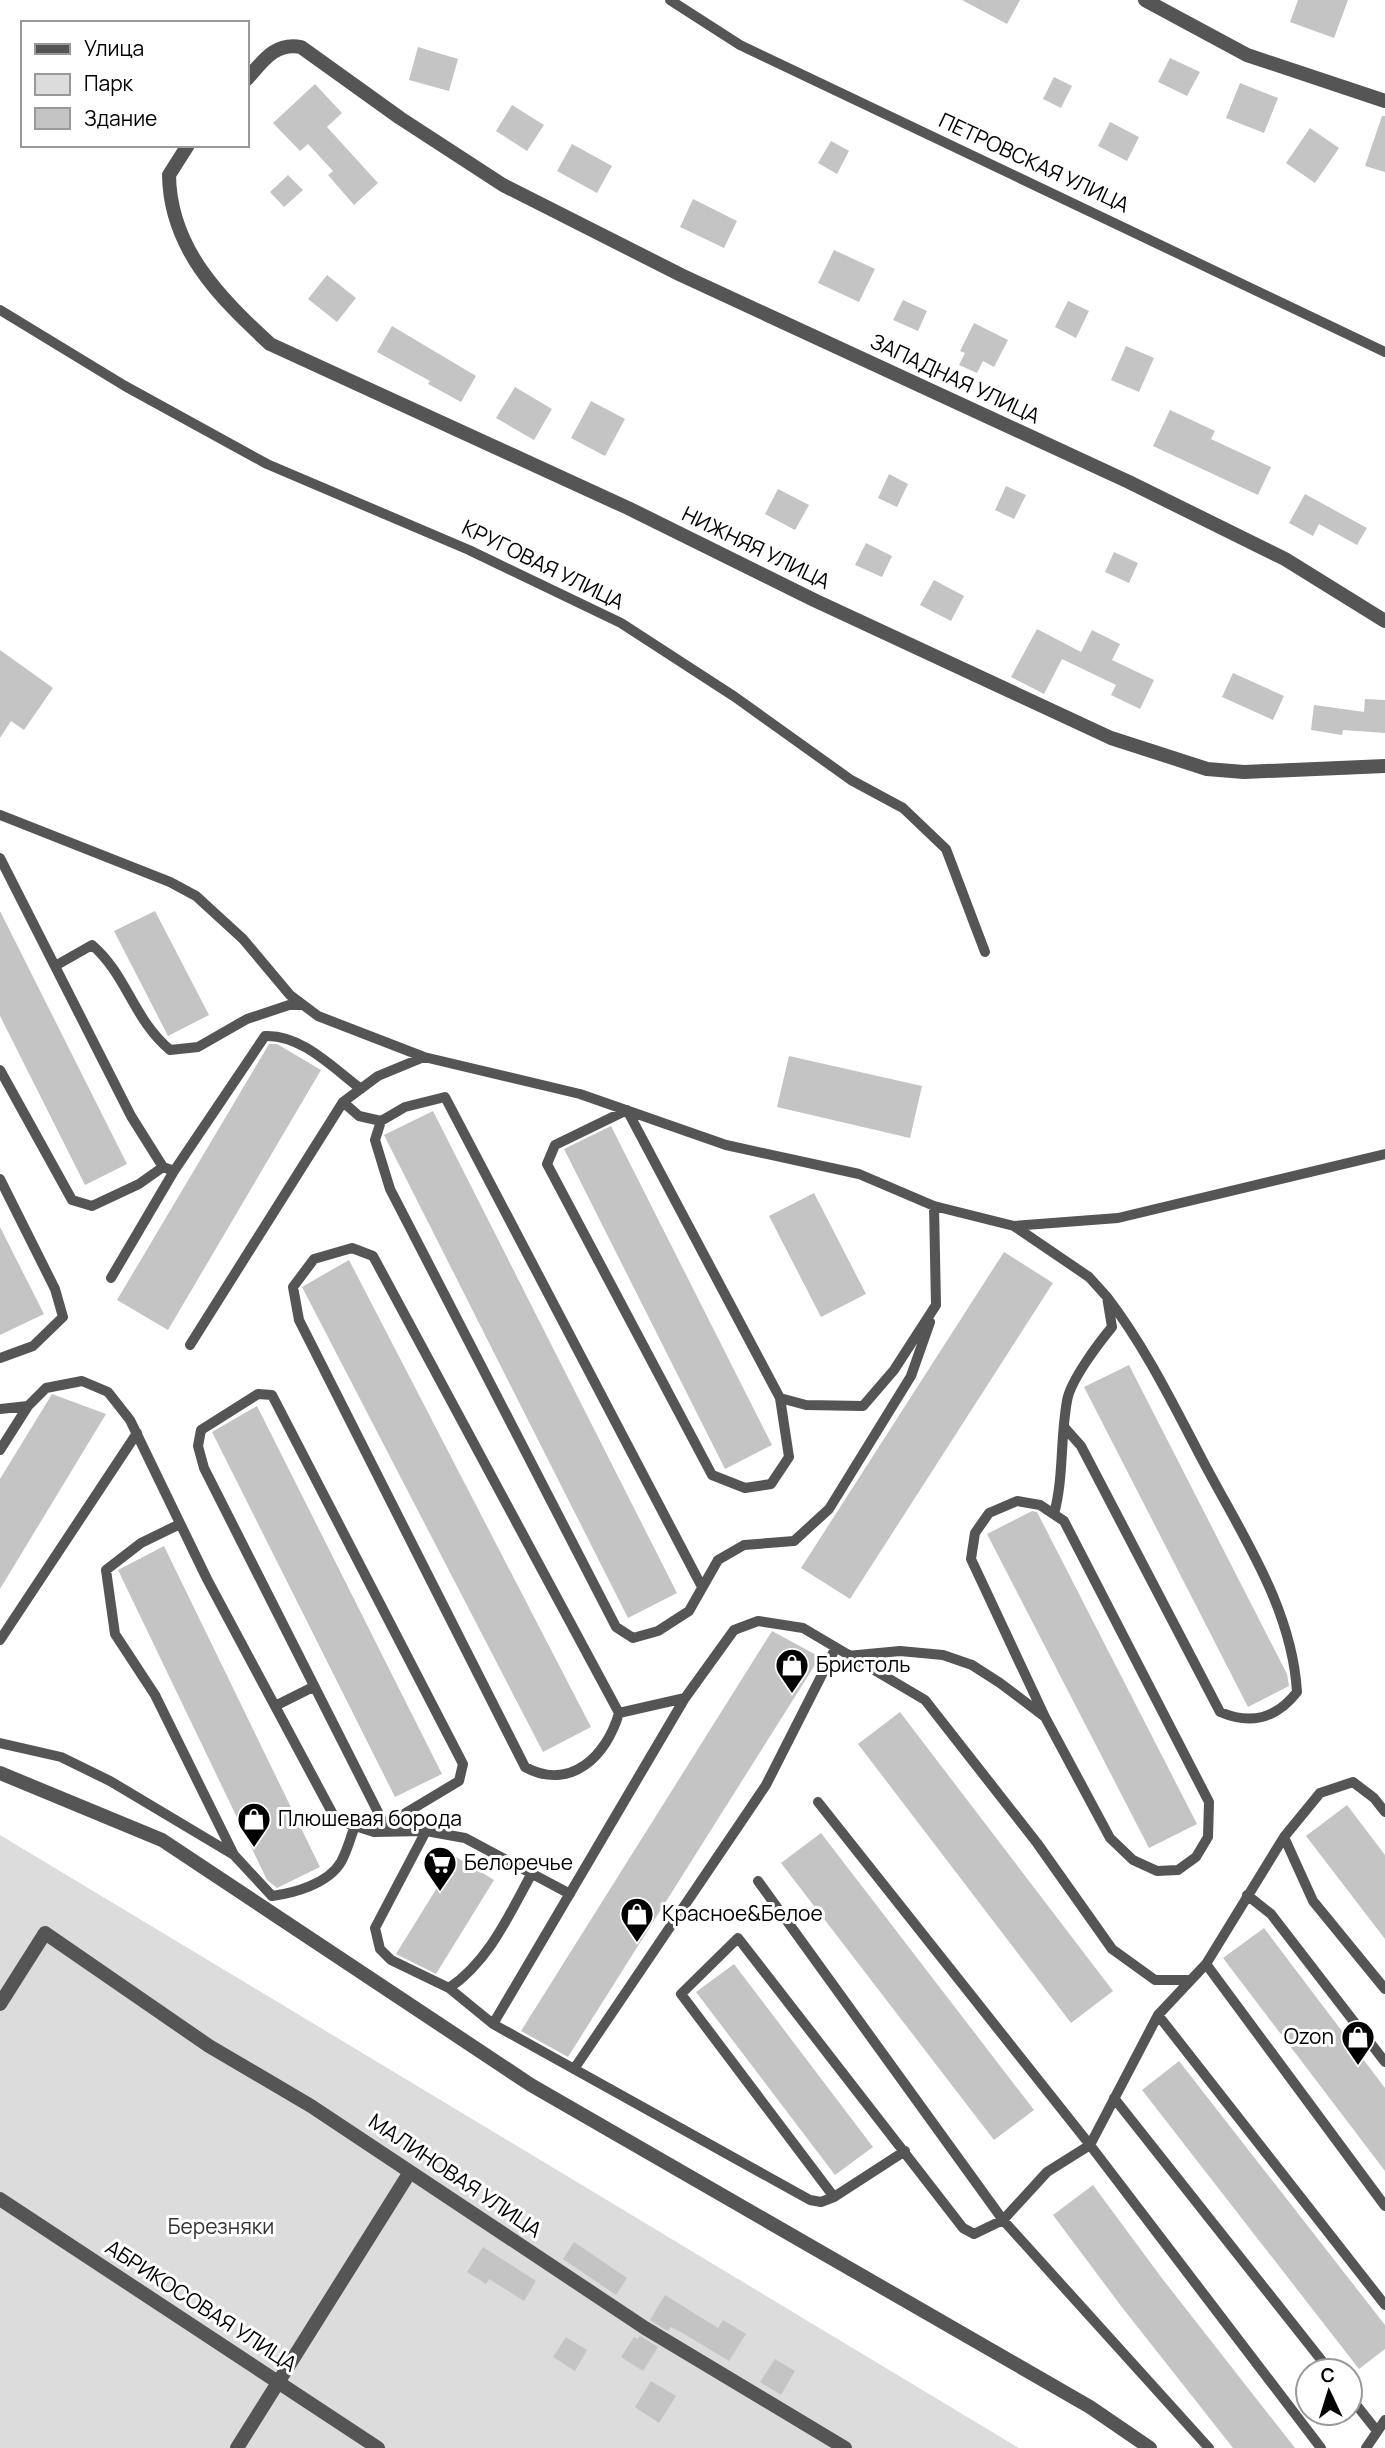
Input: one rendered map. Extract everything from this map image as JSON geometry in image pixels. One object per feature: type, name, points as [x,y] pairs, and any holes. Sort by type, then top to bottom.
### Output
[{"type":"street","points":[[1145,0],[1247,55],[1385,101]]},
{"type":"street","name":"ЗАПАДНАЯ УЛИЦА","points":[[248,78],[271,52],[287,44],[301,47],[400,118],[503,185],[681,275],[1285,559],[1385,621]]},
{"type":"street","name":"НИЖНЯЯ УЛИЦА","points":[[187,147],[169,175],[175,222],[199,271],[236,313],[270,344],[628,508],[1111,738],[1207,769],[1244,772],[1385,766]]},
{"type":"street","points":[[0,1773],[162,1840],[531,2085],[1078,2400],[1150,2448]]},
{"type":"street","name":"МАЛИНОВАЯ УЛИЦА","points":[[0,2004],[45,1933],[209,2046],[312,2106],[645,2328],[845,2448]]},
{"type":"street","points":[[237,2448],[410,2172]]},
{"type":"street","name":"АБРИКОСОВАЯ УЛИЦА","points":[[0,2199],[378,2448]]},
{"type":"lane","name":"ПЕТРОВСКАЯ УЛИЦА","points":[[670,0],[740,45],[1385,352]]},
{"type":"lane","name":"КРУГОВАЯ УЛИЦА","points":[[0,310],[125,386],[267,464],[469,550],[621,623],[735,697],[850,780],[903,808],[946,849],[985,952]]},
{"type":"lane","points":[[0,815],[170,882],[196,896],[243,939],[290,995],[318,1016],[424,1057],[580,1094],[726,1145],[859,1174],[934,1206],[1014,1226],[1118,1218],[1385,1154]]},
{"type":"lane","points":[[0,858],[131,1116],[163,1167],[174,1171]]},
{"type":"lane","points":[[55,966],[92,945],[108,959],[150,1034],[170,1050],[198,1047],[247,1019],[289,1005],[303,1004]]},
{"type":"lane","points":[[111,1278],[174,1171],[265,1036],[279,1035],[301,1045],[361,1088]]},
{"type":"lane","points":[[190,1345],[343,1102],[378,1076],[424,1057]]},
{"type":"lane","points":[[0,1070],[49,1165],[72,1200],[92,1206],[139,1184],[163,1167]]},
{"type":"lane","points":[[702,1587],[445,1097],[405,1107],[381,1121],[375,1140],[390,1189],[616,1627],[633,1638],[658,1631],[689,1611],[718,1560],[744,1545],[794,1541],[829,1509],[911,1376],[936,1305],[934,1206]]},
{"type":"lane","points":[[343,1102],[359,1116],[381,1121]]},
{"type":"lane","points":[[627,1110],[780,1398],[789,1457],[771,1484],[745,1488],[712,1475],[547,1164],[555,1144],[627,1110]]},
{"type":"lane","points":[[0,1179],[55,1289],[63,1317],[33,1346],[0,1358]]},
{"type":"lane","points":[[1014,1226],[1089,1277],[1107,1297],[1146,1353],[1275,1597],[1295,1657],[1297,1692],[1286,1706],[1263,1719],[1238,1720],[1220,1712],[1088,1458],[1065,1428]]},
{"type":"lane","points":[[352,1248],[373,1256],[620,1713],[614,1732],[601,1753],[575,1771],[542,1777],[525,1767],[299,1320],[293,1287],[314,1259],[352,1248]]},
{"type":"lane","points":[[1054,1514],[1059,1494],[1067,1398],[1098,1345],[1112,1327],[1107,1297]]},
{"type":"lane","points":[[780,1398],[806,1405],[863,1406],[894,1370],[936,1305]]},
{"type":"lane","points":[[0,1450],[28,1406],[46,1388],[82,1381],[108,1392],[136,1433],[180,1524],[336,1820],[374,1832],[426,1831],[465,1838],[570,1894]]},
{"type":"lane","points":[[374,1832],[385,1826],[458,1781],[463,1764],[272,1395],[258,1394],[201,1430],[198,1446],[204,1468],[385,1826]]},
{"type":"lane","points":[[0,1409],[28,1406]]},
{"type":"lane","points":[[0,1640],[136,1433]]},
{"type":"lane","points":[[1017,1501],[1040,1505],[1065,1521],[1209,1802],[1208,1837],[1196,1857],[1178,1870],[1157,1871],[1133,1860],[1110,1838],[1045,1717],[971,1559],[975,1533],[989,1513],[1017,1501]]},
{"type":"lane","points":[[180,1524],[141,1543],[106,1570],[115,1634],[155,1695],[234,1855]]},
{"type":"lane","points":[[493,2024],[685,1698],[734,1630],[758,1621],[803,1629],[925,1700],[1037,1843],[1112,1949],[1155,1980],[1191,1980]]},
{"type":"lane","points":[[575,2069],[766,1785],[835,1649]]},
{"type":"lane","points":[[847,1656],[900,1651],[943,1656],[972,1665],[1045,1717]]},
{"type":"lane","points":[[275,1706],[313,1687]]},
{"type":"lane","points":[[620,1713],[685,1698]]},
{"type":"lane","points":[[0,1743],[61,1757],[110,1781],[234,1855],[272,1896],[293,1893],[317,1882],[340,1864],[355,1825]]},
{"type":"lane","points":[[834,2197],[681,1994],[738,1938],[963,2228],[974,2234],[1003,2220],[1046,2172],[1090,2145],[1157,2015],[1206,1964],[1284,1837],[1320,1793],[1353,1782],[1374,1798],[1385,1812]]},
{"type":"lane","points":[[818,1802],[1090,2145],[1321,2448]]},
{"type":"lane","points":[[426,1831],[375,1928],[380,1950],[391,1960],[449,1988],[493,2024],[810,2200],[821,2202],[834,2197],[905,2151]]},
{"type":"lane","points":[[1284,1837],[1313,1901],[1385,1989]]},
{"type":"lane","points":[[449,1988],[469,1975],[499,1935],[532,1873]]},
{"type":"lane","points":[[758,1881],[1003,2220],[1209,2448]]},
{"type":"lane","points":[[1247,1895],[1271,1914],[1385,2062]]},
{"type":"lane","points":[[1206,1964],[1385,2206]]},
{"type":"lane","points":[[1157,2015],[1385,2305]]},
{"type":"lane","points":[[1114,2098],[1319,2357]]},
{"type":"lane","points":[[1364,2415],[1377,2431]]},
{"type":"lane","points":[[1366,2448],[1385,2420]]},
{"type":"green space","name":"Березняки","points":[[0,1835],[1019,2448],[0,2448]]},
{"type":"building","points":[[962,0],[1020,0],[1007,24]]},
{"type":"building","points":[[1298,0],[1348,0],[1334,38],[1290,22]]},
{"type":"building","points":[[418,47],[458,59],[449,91],[409,80]]},
{"type":"building","points":[[1170,58],[1200,72],[1187,96],[1158,82]]},
{"type":"building","points":[[1054,77],[1072,86],[1061,108],[1043,99]]},
{"type":"building","points":[[1240,83],[1278,98],[1264,133],[1226,118]]},
{"type":"building","points":[[315,84],[342,113],[327,127],[378,183],[354,205],[328,175],[333,171],[308,144],[300,151],[273,123]]},
{"type":"building","points":[[512,105],[544,125],[527,151],[496,131]]},
{"type":"building","points":[[1382,116],[1385,116],[1385,172],[1365,166]]},
{"type":"building","points":[[1110,122],[1139,137],[1127,161],[1098,146]]},
{"type":"building","points":[[1310,128],[1339,148],[1315,183],[1286,163]]},
{"type":"building","points":[[831,141],[849,151],[837,174],[818,163]]},
{"type":"building","points":[[572,144],[612,166],[597,193],[557,171]]},
{"type":"building","points":[[288,175],[303,190],[284,207],[270,192]]},
{"type":"building","points":[[693,199],[737,221],[724,248],[680,227]]},
{"type":"building","points":[[834,250],[875,269],[859,302],[818,283]]},
{"type":"building","points":[[327,275],[356,298],[337,322],[308,299]]},
{"type":"building","points":[[903,300],[927,311],[918,331],[893,320]]},
{"type":"building","points":[[1068,301],[1089,311],[1076,338],[1055,327]]},
{"type":"building","points":[[974,323],[1008,340],[994,367],[983,361],[977,373],[959,365],[965,353],[960,351]]},
{"type":"building","points":[[392,326],[476,376],[461,402],[428,384],[430,381],[377,352]]},
{"type":"building","points":[[1126,346],[1154,358],[1139,392],[1111,380]]},
{"type":"building","points":[[515,387],[552,409],[534,440],[496,418]]},
{"type":"building","points":[[591,401],[625,419],[605,456],[571,438]]},
{"type":"building","points":[[1170,410],[1215,431],[1211,439],[1271,467],[1258,495],[1153,446]]},
{"type":"building","points":[[889,474],[908,484],[897,507],[878,498]]},
{"type":"building","points":[[1006,486],[1026,495],[1014,519],[995,510]]},
{"type":"building","points":[[778,489],[809,505],[795,530],[765,514]]},
{"type":"building","points":[[1305,494],[1367,528],[1357,545],[1319,524],[1313,536],[1289,523]]},
{"type":"building","points":[[866,543],[892,556],[882,577],[855,565]]},
{"type":"building","points":[[1114,552],[1138,563],[1129,583],[1105,572]]},
{"type":"building","points":[[934,580],[964,596],[951,621],[920,605]]},
{"type":"building","points":[[1037,629],[1081,652],[1092,630],[1120,644],[1112,660],[1154,680],[1140,709],[1111,695],[1116,685],[1062,659],[1044,694],[1011,677]]},
{"type":"building","points":[[0,650],[53,688],[24,730],[11,721],[0,738]]},
{"type":"building","points":[[1233,673],[1284,696],[1273,720],[1222,697]]},
{"type":"building","points":[[1365,699],[1385,700],[1385,733],[1343,730],[1342,735],[1311,730],[1314,705],[1364,712]]},
{"type":"building","points":[[0,911],[127,1164],[85,1185],[0,1016]]},
{"type":"building","points":[[155,911],[209,1015],[168,1036],[114,931]]},
{"type":"building","points":[[269,1044],[277,1044],[321,1070],[168,1330],[117,1300]]},
{"type":"building","points":[[789,1056],[922,1086],[910,1138],[777,1107]]},
{"type":"building","points":[[433,1111],[677,1593],[628,1618],[384,1135]]},
{"type":"building","points":[[611,1126],[772,1445],[725,1469],[564,1149]]},
{"type":"building","points":[[814,1193],[866,1294],[821,1317],[769,1216]]},
{"type":"building","points":[[0,1227],[44,1314],[0,1335]]},
{"type":"building","points":[[1004,1252],[1053,1283],[850,1599],[801,1568]]},
{"type":"building","points":[[349,1260],[591,1727],[543,1752],[302,1287]]},
{"type":"building","points":[[1129,1365],[1287,1674],[1289,1686],[1248,1707],[1084,1387]]},
{"type":"building","points":[[52,1394],[106,1414],[0,1589],[0,1479]]},
{"type":"building","points":[[257,1406],[442,1774],[395,1797],[212,1432]]},
{"type":"building","points":[[1032,1511],[1037,1512],[1197,1824],[1149,1848],[987,1534]]},
{"type":"building","points":[[164,1546],[320,1867],[277,1888],[267,1880],[118,1570]]},
{"type":"building","points":[[772,1631],[820,1657],[568,2057],[521,2031]]},
{"type":"building","points":[[900,1712],[1113,1991],[1071,2023],[858,1744]]},
{"type":"building","points":[[1347,1805],[1385,1855],[1385,1939],[1306,1836]]},
{"type":"building","points":[[821,1833],[1034,2110],[994,2140],[781,1863]]},
{"type":"building","points":[[456,1857],[494,1880],[436,1974],[396,1954]]},
{"type":"building","points":[[1264,1928],[1385,2088],[1385,2171],[1223,1958]]},
{"type":"building","points":[[734,1964],[873,2147],[835,2175],[696,1992]]},
{"type":"building","points":[[1179,2061],[1385,2325],[1385,2349],[1364,2365],[1364,2357],[1350,2357],[1142,2090]]},
{"type":"building","points":[[1093,2185],[1161,2277],[1295,2448],[1233,2448],[1121,2306],[1053,2215]]},
{"type":"building","points":[[574,2242],[627,2278],[616,2295],[563,2259]]},
{"type":"building","points":[[483,2247],[536,2281],[524,2301],[489,2279],[486,2284],[467,2272]]},
{"type":"building","points":[[665,2295],[718,2328],[723,2320],[746,2334],[729,2361],[681,2332],[671,2327],[668,2331],[650,2320]]},
{"type":"building","points":[[640,2336],[658,2347],[643,2371],[621,2357],[634,2337],[637,2339]]},
{"type":"building","points":[[566,2337],[587,2350],[575,2371],[553,2357]]},
{"type":"building","points":[[775,2359],[795,2371],[781,2395],[760,2382]]},
{"type":"building","points":[[651,2381],[676,2396],[659,2423],[635,2407]]},
{"type":"place","name":"Бристоль","points":[[792,1695]]},
{"type":"place","name":"Плюшевая борода","points":[[254,1849]]},
{"type":"place","name":"Белоречье","points":[[440,1893]]},
{"type":"place","name":"Красное&Белое","points":[[637,1944]]},
{"type":"place","name":"Ozon","points":[[1358,2067]]}]
